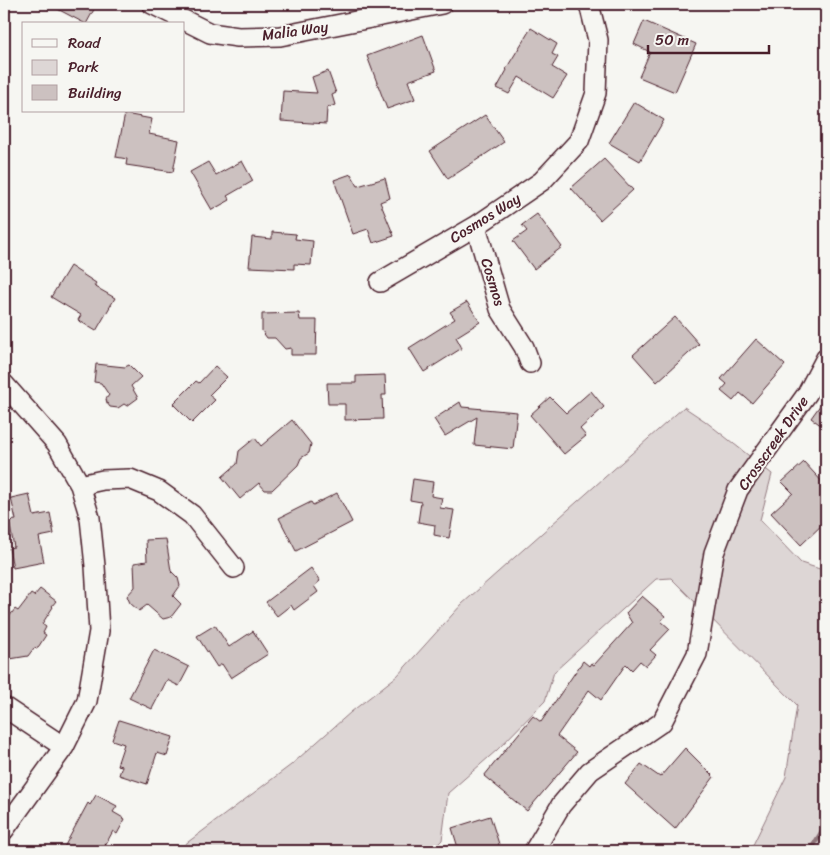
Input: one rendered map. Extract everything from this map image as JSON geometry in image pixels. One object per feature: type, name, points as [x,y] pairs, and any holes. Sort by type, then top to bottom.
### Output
[{"type":"street","name":"Malia Way","points":[[152,4],[210,33],[238,37],[280,36],[442,4]]},
{"type":"street","name":"Cosmos Way","points":[[380,282],[476,226],[542,181],[579,141],[596,93],[598,40],[589,4]]},
{"type":"street","name":"Cosmos","points":[[476,226],[500,309],[524,347],[530,363]]},
{"type":"street","name":"Crosscreek Drive","points":[[534,851],[561,805],[590,771],[662,722],[697,654],[714,553],[738,490],[807,394],[826,358]]},
{"type":"street","points":[[4,384],[57,444],[80,485],[90,518],[96,566],[98,631],[86,702],[64,747],[4,830]]},
{"type":"street","points":[[80,485],[103,480],[130,479],[159,491],[192,515],[234,568]]},
{"type":"street","points":[[4,707],[64,747]]},
{"type":"green space","points":[[684,407],[705,421],[772,474],[760,520],[801,563],[826,571],[826,851],[750,851],[786,777],[797,705],[671,578],[656,579],[554,672],[545,701],[497,750],[448,793],[442,840],[431,851],[176,851],[291,765],[351,712],[397,676],[462,604]]},
{"type":"building","points":[[48,4],[97,4],[87,22],[82,22]]},
{"type":"building","points":[[644,21],[696,44],[675,92],[639,77],[650,52],[634,44]]},
{"type":"building","points":[[531,28],[557,44],[552,54],[558,57],[552,67],[567,76],[553,98],[519,77],[509,94],[497,88],[506,69]]},
{"type":"building","points":[[423,35],[436,71],[408,81],[415,99],[387,109],[367,56]]},
{"type":"building","points":[[328,71],[336,93],[332,95],[335,105],[327,108],[326,124],[281,121],[283,91],[317,93],[312,77]]},
{"type":"building","points":[[634,102],[664,120],[640,161],[609,143]]},
{"type":"building","points":[[125,114],[152,119],[149,134],[179,140],[173,172],[126,165],[127,159],[116,157]]},
{"type":"building","points":[[485,115],[504,142],[448,179],[430,151]]},
{"type":"building","points":[[604,159],[633,190],[600,220],[571,188]]},
{"type":"building","points":[[242,161],[253,181],[227,196],[230,200],[212,210],[190,172],[208,162],[216,175]]},
{"type":"building","points":[[351,174],[358,186],[385,178],[390,198],[380,202],[394,236],[373,243],[368,229],[353,234],[334,180]]},
{"type":"building","points":[[537,214],[562,247],[534,269],[513,241],[527,231],[522,225]]},
{"type":"building","points":[[272,232],[296,234],[295,239],[313,241],[311,265],[294,264],[294,269],[249,267],[252,237],[272,239]]},
{"type":"building","points":[[70,266],[96,283],[94,286],[115,298],[96,331],[78,320],[81,315],[51,297]]},
{"type":"building","points":[[467,302],[480,322],[456,337],[462,348],[424,372],[409,348],[455,319],[450,312]]},
{"type":"building","points":[[299,313],[300,320],[317,320],[316,355],[291,355],[291,348],[285,349],[275,338],[267,338],[262,331],[262,314]]},
{"type":"building","points":[[675,317],[699,344],[657,382],[633,355]]},
{"type":"building","points":[[756,339],[785,365],[752,403],[740,393],[733,401],[721,391],[727,384],[721,379]]},
{"type":"building","points":[[96,364],[125,367],[129,365],[141,377],[131,386],[138,398],[127,406],[124,404],[118,408],[110,407],[106,399],[109,395],[101,383],[94,382]]},
{"type":"building","points":[[215,366],[227,377],[209,395],[215,400],[192,423],[173,404],[196,381],[199,383]]},
{"type":"building","points":[[385,375],[386,395],[382,395],[383,419],[345,420],[345,404],[328,404],[327,383],[356,383],[356,376]]},
{"type":"building","points":[[591,391],[604,407],[580,429],[586,436],[564,454],[530,415],[550,397],[566,413]]},
{"type":"building","points":[[826,397],[826,429],[811,418]]},
{"type":"building","points":[[460,402],[462,407],[517,412],[513,449],[474,445],[477,417],[445,436],[434,419]]},
{"type":"building","points":[[292,420],[311,444],[309,453],[301,458],[298,465],[272,490],[265,490],[259,483],[240,499],[222,477],[237,464],[239,451],[255,438],[261,446]]},
{"type":"building","points":[[804,462],[826,486],[826,521],[801,545],[771,513],[793,493],[782,482]]},
{"type":"building","points":[[413,479],[433,482],[431,496],[442,498],[440,508],[454,510],[449,538],[434,535],[435,525],[418,522],[421,502],[410,500]]},
{"type":"building","points":[[337,493],[352,522],[296,551],[279,518],[311,502],[313,505]]},
{"type":"building","points":[[29,494],[34,516],[50,513],[54,534],[39,537],[44,562],[13,568],[9,548],[14,547],[9,521],[16,520],[11,498]]},
{"type":"building","points":[[166,539],[171,571],[178,578],[180,586],[173,596],[181,604],[171,617],[163,619],[147,605],[139,611],[130,603],[127,596],[135,587],[134,563],[147,561],[146,540]]},
{"type":"building","points":[[311,568],[320,581],[314,586],[318,592],[294,610],[291,605],[277,616],[266,602]]},
{"type":"building","points":[[40,589],[56,601],[42,624],[46,627],[43,633],[46,635],[37,649],[34,648],[28,656],[4,660],[4,631],[8,625],[5,622],[15,609],[18,611],[31,594],[34,596]]},
{"type":"building","points":[[642,596],[665,616],[661,621],[670,629],[650,650],[656,655],[646,666],[640,661],[632,670],[626,664],[601,700],[589,690],[557,736],[577,752],[527,811],[484,776],[533,716],[541,722],[583,661],[589,666],[591,663],[594,665],[632,623],[626,613]]},
{"type":"building","points":[[215,625],[229,647],[253,631],[268,654],[231,678],[222,664],[217,667],[197,636]]},
{"type":"building","points":[[154,650],[189,667],[179,686],[167,680],[152,709],[129,698]]},
{"type":"building","points":[[119,720],[173,737],[167,756],[157,753],[147,784],[119,775],[122,766],[117,765],[124,744],[112,740]]},
{"type":"building","points":[[685,748],[714,777],[675,829],[625,784],[641,764],[660,777]]},
{"type":"building","points":[[96,795],[117,806],[113,812],[125,819],[117,834],[113,831],[102,851],[62,851],[88,803],[90,805]]},
{"type":"building","points":[[490,816],[499,844],[496,851],[459,851],[452,828]]},
{"type":"waterway","points":[[810,851],[826,825]]}]
